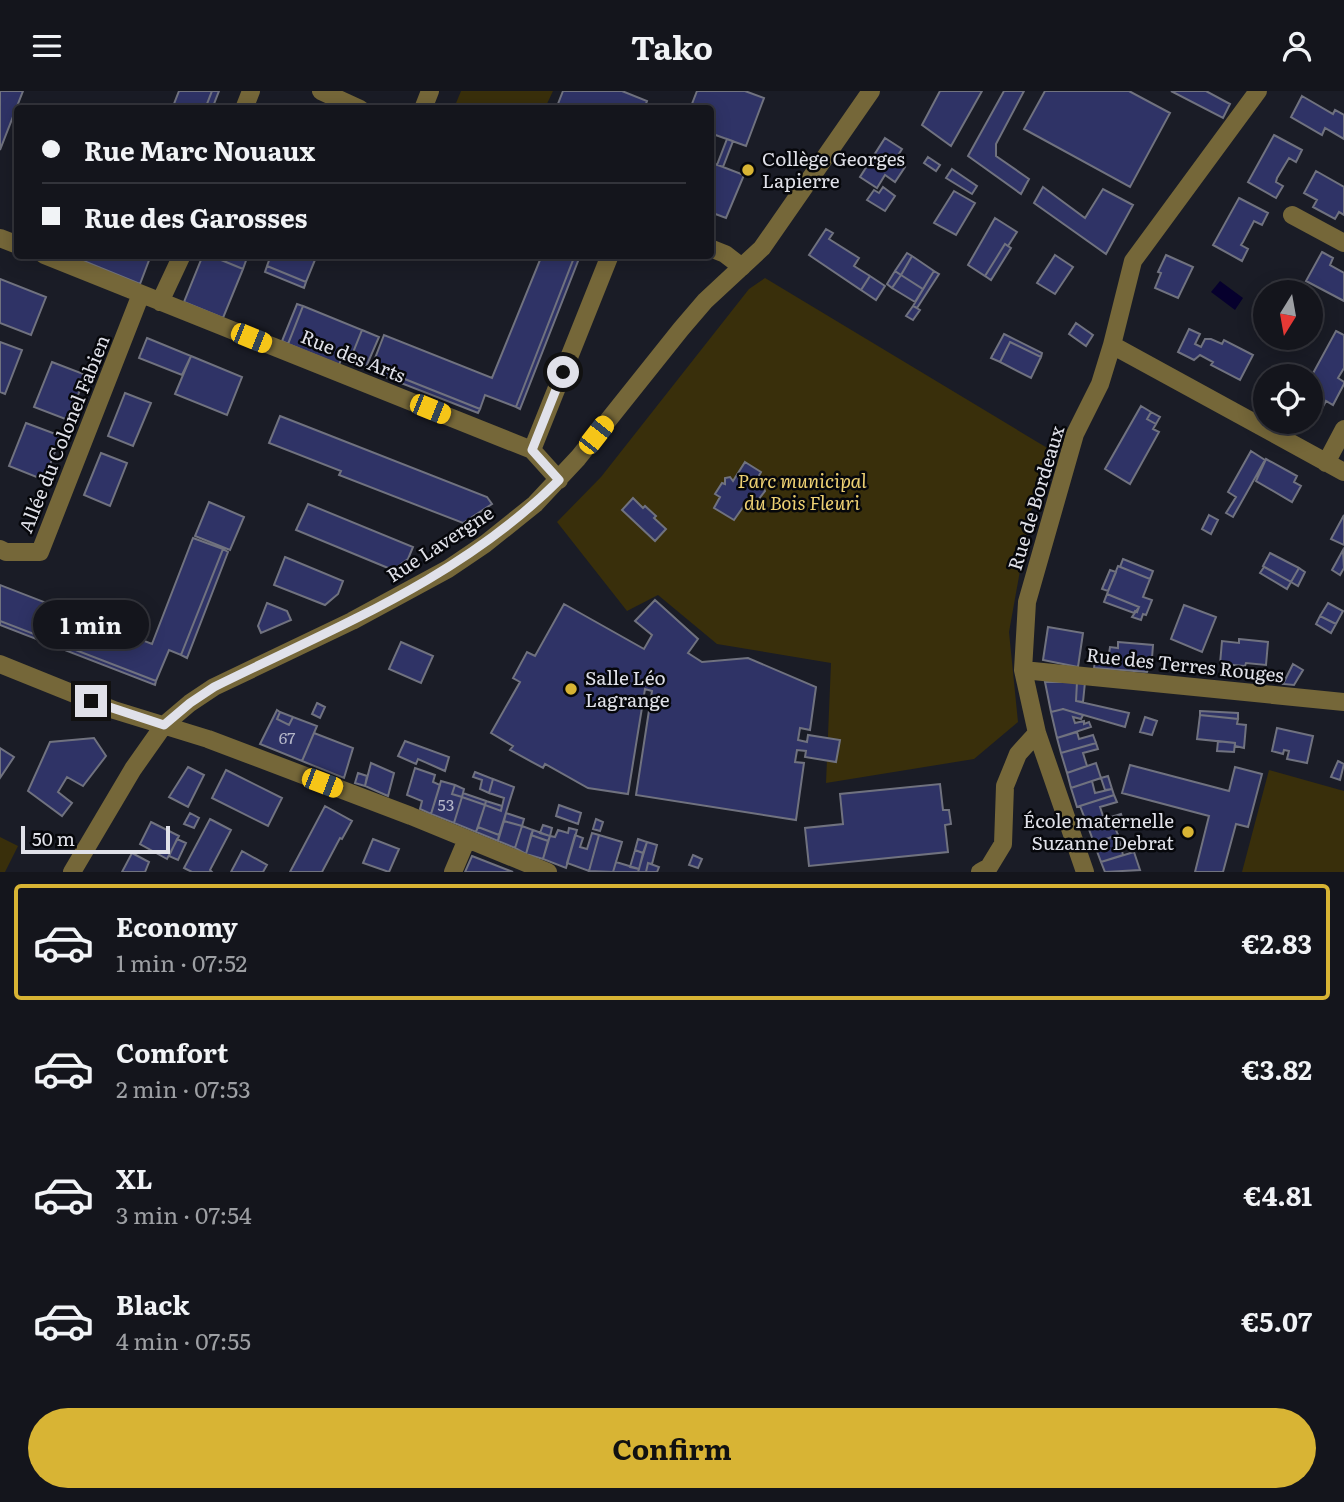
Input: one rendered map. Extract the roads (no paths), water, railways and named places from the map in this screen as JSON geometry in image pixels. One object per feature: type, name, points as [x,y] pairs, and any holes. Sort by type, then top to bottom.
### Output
[{"type":"street","points":[[321,91],[351,105]]},
{"type":"street","name":"Rue Lavergne","points":[[72,872],[133,769],[164,725],[190,703],[214,687],[352,621],[448,569],[535,504],[559,480],[705,301],[762,248],[871,91]]},
{"type":"street","name":"Rue de Bordeaux","points":[[1085,872],[1037,733],[1023,670],[1027,602],[1075,434],[1100,384],[1133,261],[1258,91]]},
{"type":"street","points":[[1292,215],[1344,243]]},
{"type":"street","points":[[714,250],[742,267]]},
{"type":"street","name":"Rue des Arts","points":[[54,259],[532,450],[559,480]]},
{"type":"street","points":[[160,302],[180,259]]},
{"type":"street","points":[[532,450],[608,259]]},
{"type":"street","name":"Allée du Colonel Fabien","points":[[0,549],[6,552],[40,552],[141,294]]},
{"type":"street","points":[[1112,345],[1344,472]]},
{"type":"street","points":[[1326,463],[1344,429]]},
{"type":"street","points":[[0,664],[114,710],[164,725],[335,787],[548,872]]},
{"type":"street","name":"Rue des Terres Rouges","points":[[1023,670],[1344,702]]},
{"type":"street","points":[[980,872],[989,867],[1003,844],[1005,786],[1018,754],[1037,733]]},
{"type":"street","points":[[453,872],[467,839]]},
{"type":"place","name":"Collège Georges Lapierre","points":[[748,170]]},
{"type":"place","name":"Salle Léo Lagrange","points":[[571,689]]},
{"type":"place","name":"École maternelle Suzanne Debrat","points":[[1188,832]]},
{"type":"park label","name":"Parc municipal du Bois Fleuri","points":[[802,492]]}]
